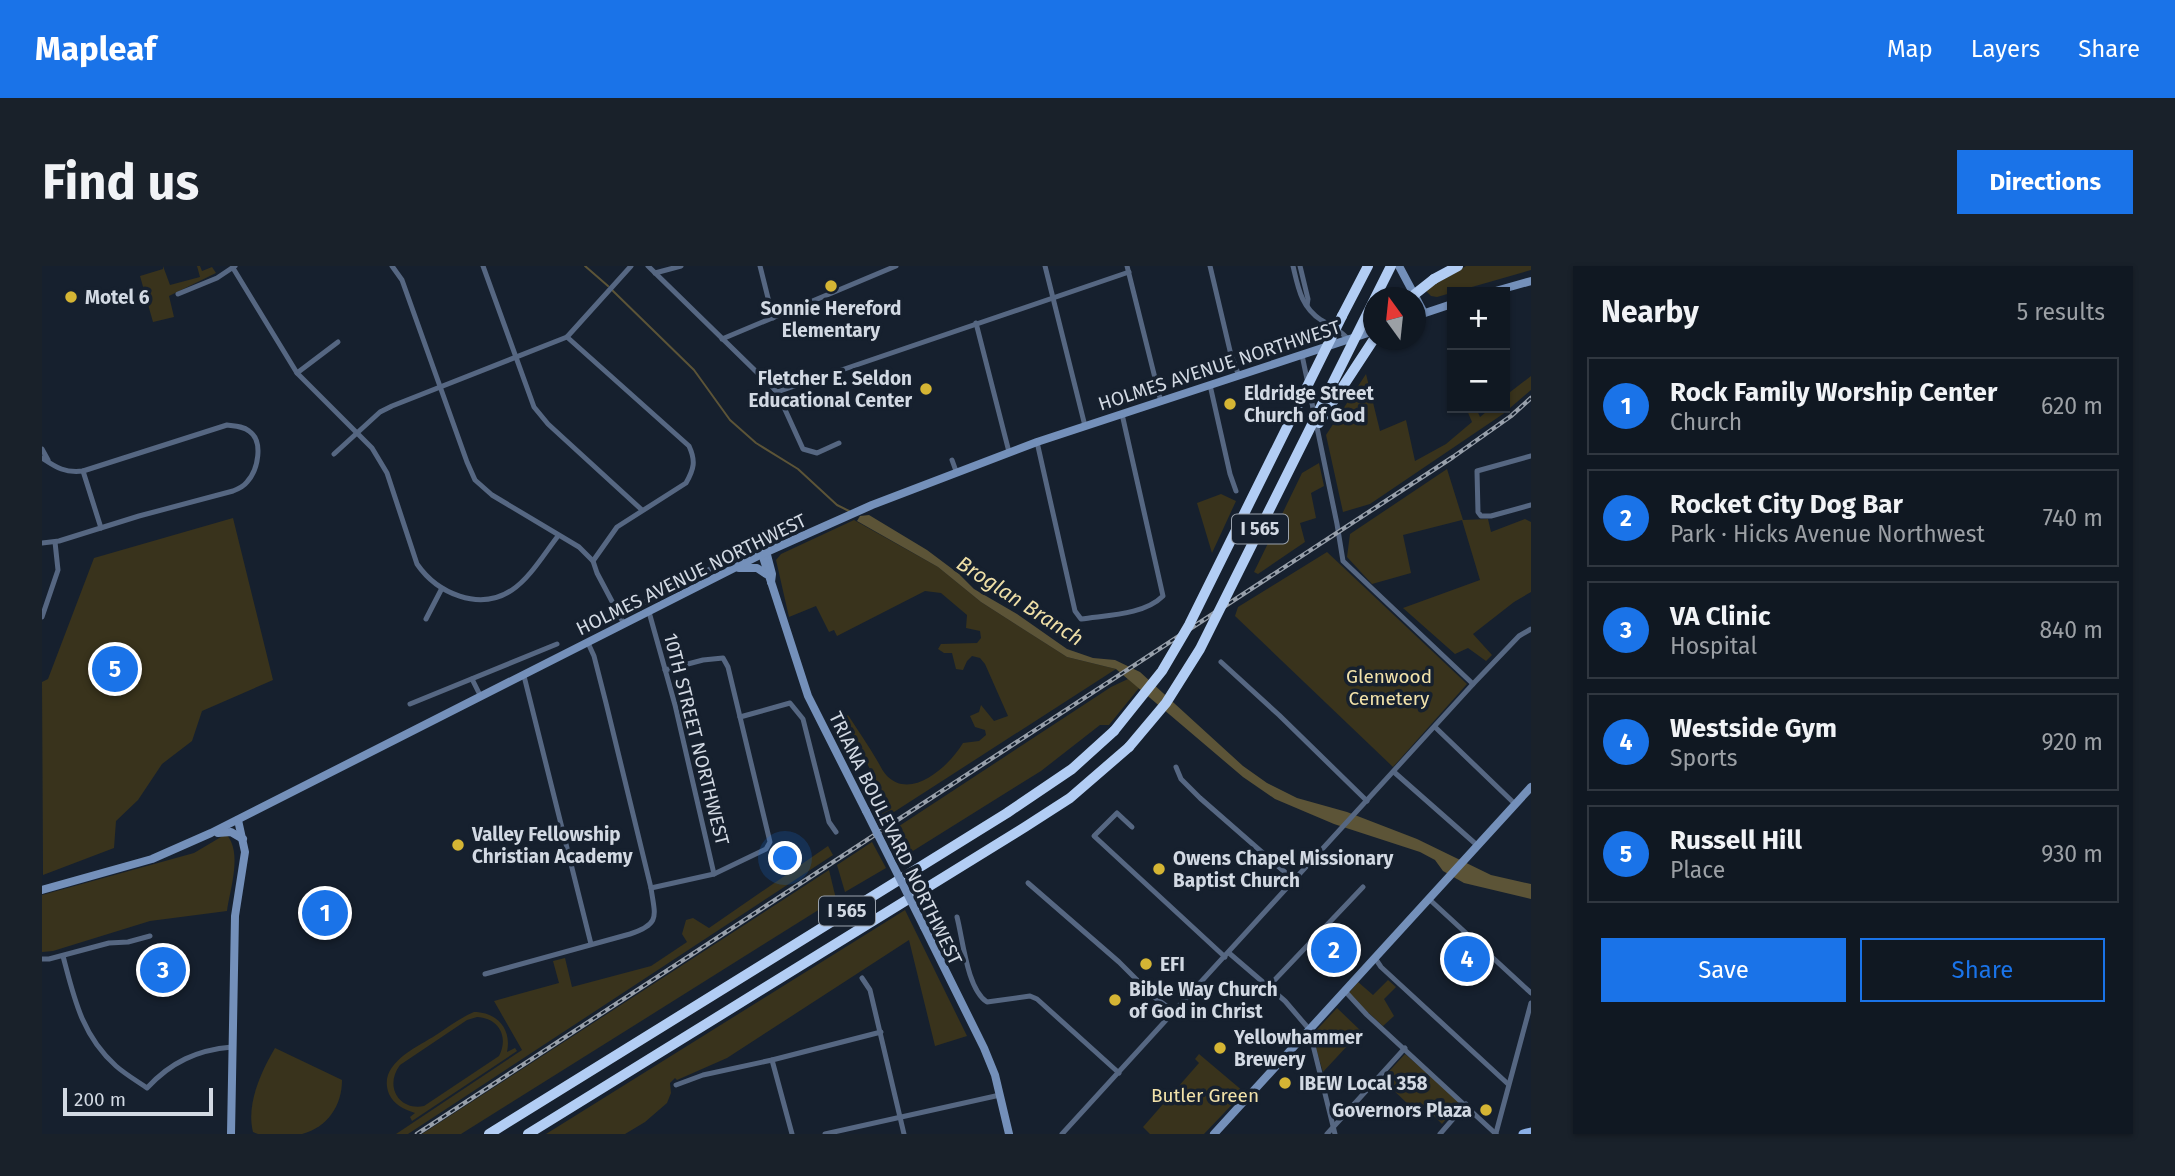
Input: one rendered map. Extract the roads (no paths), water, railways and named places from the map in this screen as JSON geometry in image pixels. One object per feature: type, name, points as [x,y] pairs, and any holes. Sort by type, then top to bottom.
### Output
[{"type":"highway","points":[[1342,316],[1360,266]]},
{"type":"highway","name":"I 565","points":[[489,1134],[1057,781],[1114,731],[1162,671],[1189,625],[1368,266]]},
{"type":"highway","name":"I 565","points":[[1380,287],[1391,266]]},
{"type":"highway","points":[[1424,287],[1458,266]]},
{"type":"highway","name":"I 565","points":[[528,1134],[1025,827],[1070,798],[1129,747],[1166,703],[1200,649],[1363,321]]},
{"type":"highway","points":[[1296,458],[1367,350]]},
{"type":"main road","points":[[1399,266],[1408,287]]},
{"type":"main road","points":[[1510,287],[1531,281]]},
{"type":"main road","points":[[1426,313],[1447,306]]},
{"type":"main road","name":"HOLMES AVENUE NORTHWEST","points":[[42,890],[152,859],[211,833],[764,553],[872,505],[1037,442],[1363,334]]},
{"type":"main road","name":"TRIANA BOULEVARD NORTHWEST","points":[[764,553],[772,574],[769,579],[808,696],[984,1048],[1000,1095],[1009,1134]]},
{"type":"main road","points":[[736,568],[757,568],[769,579]]},
{"type":"main road","points":[[1214,1134],[1531,787]]},
{"type":"main road","points":[[242,837],[246,820],[254,813]]},
{"type":"main road","points":[[230,1134],[235,916],[244,863],[238,820]]},
{"type":"main road","points":[[211,833],[231,832],[242,837]]},
{"type":"main road","points":[[1523,1134],[1531,1132]]},
{"type":"street","points":[[391,266],[402,281],[439,388],[475,480],[492,495],[579,547],[593,561],[624,624]]},
{"type":"street","points":[[483,266],[534,407],[548,424],[642,510]]},
{"type":"street","points":[[334,454],[380,412],[568,337],[631,266]]},
{"type":"street","points":[[648,266],[777,392],[803,449],[817,453],[839,443]]},
{"type":"street","points":[[655,273],[681,266]]},
{"type":"street","points":[[760,266],[773,318]]},
{"type":"street","points":[[722,339],[896,266]]},
{"type":"street","points":[[1045,266],[1085,426]]},
{"type":"street","points":[[1210,266],[1231,355],[1239,376]]},
{"type":"street","points":[[1293,266],[1301,299],[1318,318],[1348,339]]},
{"type":"street","points":[[1300,266],[1308,299],[1307,306]]},
{"type":"street","points":[[178,295],[217,278],[234,267],[297,373],[372,448],[387,473],[417,564],[426,577],[441,590],[477,599],[493,598],[511,591],[523,581],[558,536]]},
{"type":"street","points":[[777,392],[1128,269],[1161,402]]},
{"type":"street","points":[[976,323],[1009,452]]},
{"type":"street","points":[[568,337],[689,446],[695,458],[693,472],[686,483],[617,527],[593,561]]},
{"type":"street","points":[[297,373],[338,342]]},
{"type":"street","points":[[1302,355],[1343,561],[1473,684]]},
{"type":"street","points":[[1210,386],[1236,491]]},
{"type":"street","points":[[1037,442],[1075,611],[1081,619],[1154,604],[1163,596],[1122,414]]},
{"type":"street","points":[[42,458],[70,472],[83,471],[227,425],[241,426],[251,432],[257,443],[258,456],[254,472],[247,483],[233,491],[55,542],[42,543]]},
{"type":"street","points":[[42,449],[50,463]]},
{"type":"street","points":[[1531,456],[1477,471],[1478,512],[1481,516],[1491,516],[1531,505]]},
{"type":"street","points":[[952,460],[956,471]]},
{"type":"street","points":[[83,471],[101,528]]},
{"type":"street","points":[[619,615],[801,523]]},
{"type":"street","points":[[42,617],[58,570],[55,542]]},
{"type":"street","points":[[426,619],[441,590]]},
{"type":"street","name":"10TH STREET NORTHWEST","points":[[649,612],[715,874]]},
{"type":"street","points":[[1062,1134],[1473,684],[1519,636],[1531,629]]},
{"type":"street","points":[[485,974],[646,929],[655,917],[651,888],[597,668],[588,643]]},
{"type":"street","points":[[410,704],[558,644]]},
{"type":"street","points":[[651,888],[715,874],[766,849],[770,842],[725,662],[723,659],[703,660],[665,670]]},
{"type":"street","points":[[1221,662],[1367,802]]},
{"type":"street","points":[[524,676],[591,944]]},
{"type":"street","points":[[472,679],[481,698]]},
{"type":"street","points":[[740,717],[790,703],[803,719],[829,822],[836,832]]},
{"type":"street","points":[[1435,727],[1516,804]]},
{"type":"street","points":[[1175,767],[1181,779],[1200,798],[1295,881]]},
{"type":"street","points":[[1394,772],[1478,846]]},
{"type":"street","points":[[1132,827],[1117,813],[1094,836],[1227,955],[1285,1001],[1309,1029],[1334,1131]]},
{"type":"street","points":[[1028,883],[1119,962],[1154,997],[1175,1012]]},
{"type":"street","points":[[1268,987],[1363,887]]},
{"type":"street","points":[[1429,899],[1531,993]]},
{"type":"street","points":[[957,917],[970,974],[980,998],[987,1002],[1030,996],[1037,999],[1119,1073]]},
{"type":"street","points":[[42,959],[150,936]]},
{"type":"street","points":[[63,956],[77,1010],[86,1031],[118,1068],[147,1088],[159,1075],[181,1060],[210,1049],[232,1047]]},
{"type":"street","points":[[1374,958],[1508,1084]]},
{"type":"street","points":[[862,978],[870,990],[904,1134]]},
{"type":"street","points":[[1344,990],[1496,1133]]},
{"type":"street","points":[[1496,1133],[1531,1003]]},
{"type":"street","points":[[676,1085],[703,1075],[881,1032]]},
{"type":"street","points":[[1327,1134],[1334,1131],[1405,1048]]},
{"type":"street","points":[[772,1060],[792,1134]]},
{"type":"street","points":[[825,1134],[1000,1095]]},
{"type":"street","points":[[1440,1134],[1466,1104]]},
{"type":"waterway","name":"Broglan Branch","points":[[585,266],[608,286]]},
{"type":"waterway","name":"Broglan Branch","points":[[612,290],[694,370],[730,420],[756,443],[798,469],[837,505],[849,511]]},
{"type":"railway","points":[[417,1134],[1453,457],[1511,416],[1531,398]]},
{"type":"place","name":"Sonnie Hereford Elementary","points":[[831,286]]},
{"type":"place","name":"Motel 6","points":[[71,297]]},
{"type":"place","name":"Fletcher E. Seldon Educational Center","points":[[926,389]]},
{"type":"place","name":"Eldridge Street Church of God","points":[[1230,404]]},
{"type":"place","name":"Russell Hill","points":[[115,669]]},
{"type":"place","name":"Valley Fellowship Christian Academy","points":[[458,845]]},
{"type":"place","name":"Owens Chapel Missionary Baptist Church","points":[[1159,869]]},
{"type":"place","name":"Rock Family Worship Center","points":[[325,913]]},
{"type":"place","name":"Rocket City Dog Bar","points":[[1334,950]]},
{"type":"place","name":"Westside Gym","points":[[1467,959]]},
{"type":"place","name":"EFI","points":[[1146,964]]},
{"type":"place","name":"VA Clinic","points":[[163,970]]},
{"type":"place","name":"Bible Way Church of God in Christ","points":[[1115,1000]]},
{"type":"place","name":"Yellowhammer Brewery","points":[[1220,1048]]},
{"type":"place","name":"IBEW Local 358","points":[[1285,1083]]},
{"type":"place","name":"Governors Plaza","points":[[1486,1110]]},
{"type":"park label","name":"Glenwood Cemetery","points":[[1389,687]]},
{"type":"park label","name":"Butler Green","points":[[1205,1095]]}]
